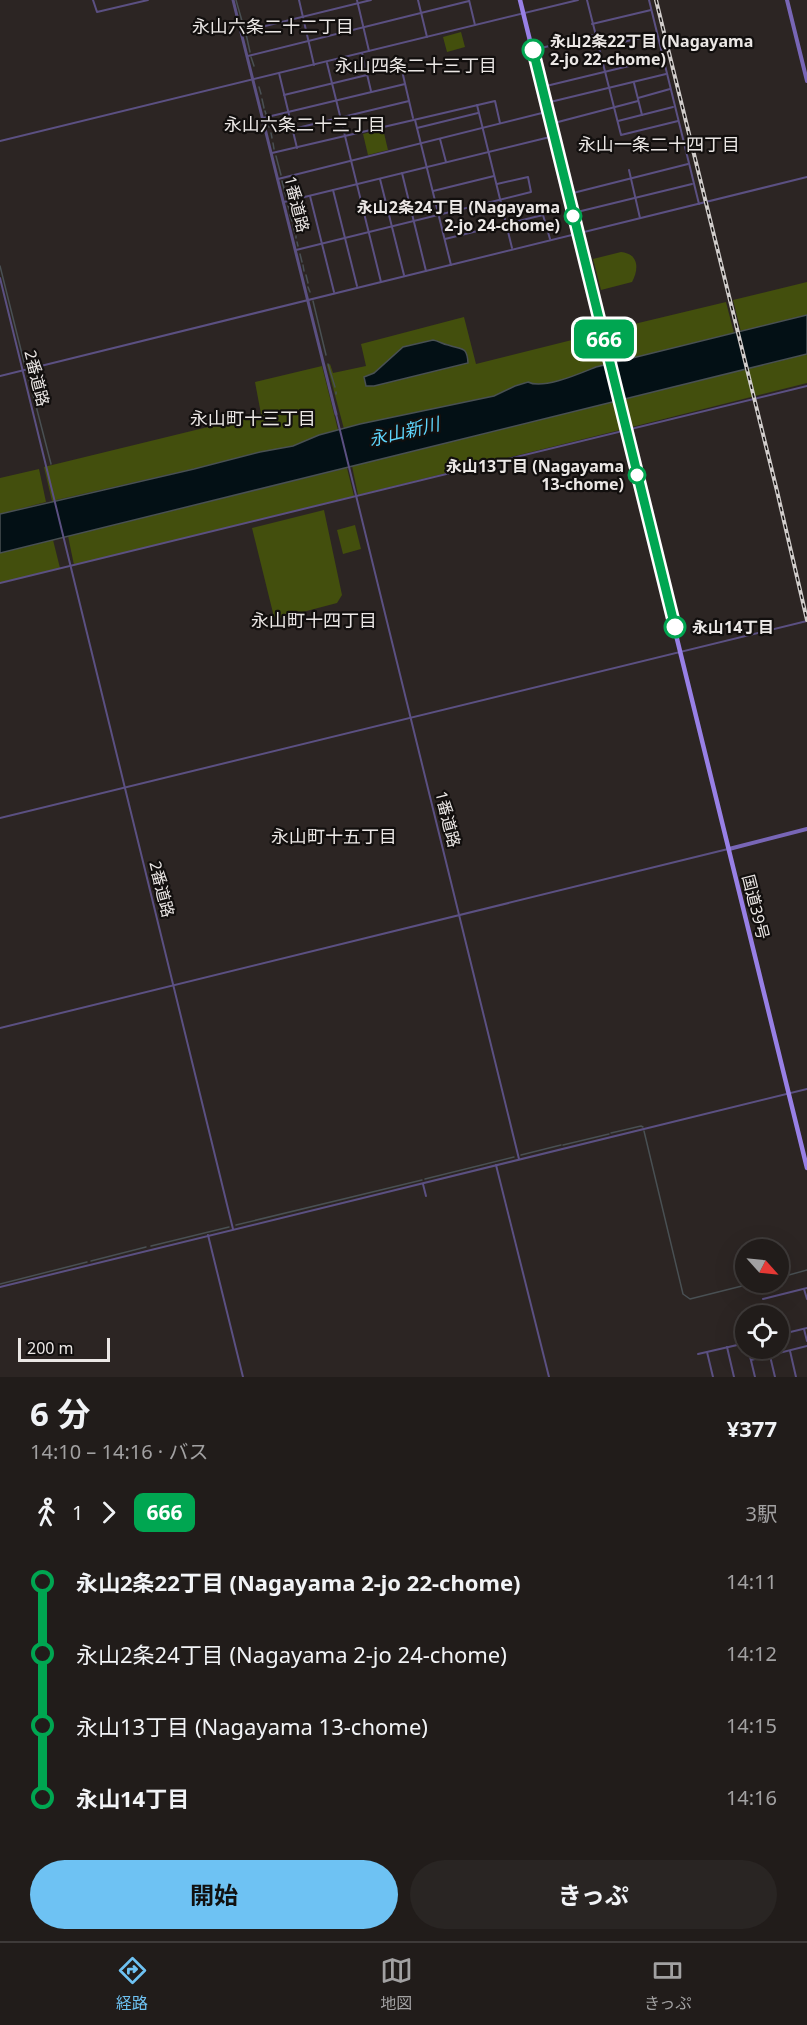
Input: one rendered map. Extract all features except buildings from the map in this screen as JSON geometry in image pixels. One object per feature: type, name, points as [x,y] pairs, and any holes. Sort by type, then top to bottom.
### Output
[{"type":"highway","name":"国道39号","points":[[520,0],[807,1168]]},
{"type":"main road","points":[[787,0],[807,81]]},
{"type":"main road","points":[[729,849],[807,829]]},
{"type":"street","points":[[93,0],[97,12],[148,0]]},
{"type":"street","points":[[128,0],[129,5]]},
{"type":"street","name":"1番道路","points":[[233,0],[519,1159]]},
{"type":"street","points":[[299,0],[314,65]]},
{"type":"street","points":[[241,32],[371,0]]},
{"type":"street","points":[[418,0],[426,37]]},
{"type":"street","points":[[556,0],[557,5]]},
{"type":"street","points":[[0,141],[578,0]]},
{"type":"street","points":[[587,0],[621,135],[678,121]]},
{"type":"street","points":[[649,0],[699,204]]},
{"type":"street","points":[[248,56],[469,1],[475,26]]},
{"type":"street","points":[[357,2],[369,51]]},
{"type":"street","points":[[592,24],[651,9]]},
{"type":"street","points":[[598,48],[657,34]]},
{"type":"street","points":[[533,50],[595,35]]},
{"type":"street","points":[[362,53],[371,92]]},
{"type":"street","points":[[542,87],[663,58]]},
{"type":"street","points":[[327,62],[381,282]]},
{"type":"street","points":[[279,73],[297,148]]},
{"type":"street","points":[[546,103],[666,74]]},
{"type":"street","points":[[285,95],[367,75]]},
{"type":"street","points":[[403,75],[451,265]]},
{"type":"street","points":[[634,82],[642,115]]},
{"type":"street","points":[[263,118],[405,84]]},
{"type":"street","points":[[558,122],[670,89]]},
{"type":"street","points":[[272,153],[495,100],[500,123]]},
{"type":"street","points":[[293,129],[409,101]]},
{"type":"street","points":[[477,105],[513,249]]},
{"type":"street","points":[[618,121],[674,107]]},
{"type":"street","points":[[279,179],[548,112]]},
{"type":"street","points":[[417,128],[479,113]]},
{"type":"street","points":[[284,202],[554,136]]},
{"type":"street","points":[[440,139],[446,162]]},
{"type":"street","points":[[568,194],[688,164]]},
{"type":"street","points":[[629,170],[640,218]]},
{"type":"street","points":[[402,173],[426,271]]},
{"type":"street","points":[[433,191],[495,176]]},
{"type":"street","points":[[296,250],[531,192],[528,177],[497,184]]},
{"type":"street","points":[[0,376],[807,177]]},
{"type":"street","points":[[380,178],[404,276]]},
{"type":"street","points":[[573,213],[693,184]]},
{"type":"street","points":[[333,190],[357,288]]},
{"type":"street","points":[[310,196],[334,293]]},
{"type":"street","points":[[445,239],[543,215],[550,240]]},
{"type":"street","name":"2番道路","points":[[0,278],[233,1229]]},
{"type":"street","points":[[0,583],[807,386]]},
{"type":"street","points":[[0,818],[807,621]]},
{"type":"street","points":[[0,1028],[729,849]]},
{"type":"street","points":[[0,1287],[807,1089]]},
{"type":"street","points":[[496,1165],[549,1377]]},
{"type":"street","points":[[423,1183],[426,1196]]},
{"type":"street","points":[[208,1235],[243,1377]]},
{"type":"street","points":[[763,1299],[806,1288],[807,1299]]},
{"type":"street","points":[[789,1332],[805,1328],[807,1341]]},
{"type":"street","points":[[698,1354],[735,1345]]},
{"type":"street","points":[[796,1377],[789,1350],[807,1346]]},
{"type":"street","points":[[727,1347],[734,1377]]},
{"type":"street","points":[[707,1352],[713,1377]]},
{"type":"street","points":[[755,1377],[751,1360],[756,1359]]},
{"type":"street","points":[[771,1359],[775,1377]]},
{"type":"green space","points":[[461,32],[465,47],[447,52],[443,37]]},
{"type":"green space","points":[[383,129],[388,150],[368,155],[363,134]]},
{"type":"green space","points":[[621,252],[627,253],[636,263],[636,272],[632,282],[601,290],[593,259]]},
{"type":"green space","points":[[807,282],[807,315],[741,332],[733,300]]},
{"type":"green space","points":[[726,302],[734,333],[613,363],[605,331]]},
{"type":"green space","points":[[464,317],[476,364],[600,333],[607,364],[563,380],[535,386],[515,386],[494,396],[344,429],[327,365],[330,364],[333,373],[366,366],[361,344]]},
{"type":"green space","points":[[807,354],[807,383],[628,428],[622,400]]},
{"type":"green space","points":[[322,366],[338,430],[293,446],[52,501],[44,467],[261,414],[255,382]]},
{"type":"green space","points":[[617,401],[624,429],[358,495],[352,466]]},
{"type":"green space","points":[[347,468],[354,496],[74,565],[68,536]]},
{"type":"green space","points":[[39,469],[46,502],[0,514],[0,478]]},
{"type":"green space","points":[[324,510],[342,595],[337,603],[280,618],[280,616],[274,617],[252,528]]},
{"type":"green space","points":[[355,525],[361,549],[343,554],[337,530]]},
{"type":"green space","points":[[53,540],[60,568],[0,583],[0,553]]},
{"type":"water","name":"永山新川","points":[[807,315],[807,354],[0,553],[0,514],[293,446],[319,435],[360,424],[494,396],[528,382],[543,384],[552,382],[596,367]]},
{"type":"water","points":[[433,340],[463,349],[468,363],[366,386],[364,377],[374,373],[403,347]]},
{"type":"waterway","points":[[236,0],[244,28]]},
{"type":"waterway","points":[[246,34],[250,52]]},
{"type":"waterway","points":[[251,57],[254,66]]},
{"type":"waterway","points":[[259,87],[261,94]]},
{"type":"waterway","points":[[262,99],[264,108]]},
{"type":"waterway","points":[[267,120],[269,127]]},
{"type":"waterway","points":[[271,133],[272,138]]},
{"type":"waterway","points":[[273,143],[274,149]]},
{"type":"waterway","points":[[276,156],[281,175]]},
{"type":"waterway","points":[[282,181],[286,196]]},
{"type":"waterway","points":[[288,206],[290,211]]},
{"type":"waterway","points":[[290,215],[292,221]]},
{"type":"waterway","points":[[293,225],[295,233]]},
{"type":"waterway","points":[[297,242],[298,246]]},
{"type":"waterway","points":[[300,254],[302,262]]},
{"type":"waterway","points":[[303,265],[304,271]]},
{"type":"waterway","points":[[0,266],[25,366]]},
{"type":"waterway","points":[[306,275],[308,283]]},
{"type":"waterway","points":[[308,287],[310,292]]},
{"type":"waterway","points":[[313,301],[326,355]]},
{"type":"waterway","points":[[328,364],[335,387]]},
{"type":"waterway","points":[[27,371],[51,464]]},
{"type":"waterway","points":[[611,1133],[643,1127]]},
{"type":"waterway","points":[[644,1131],[683,1294],[690,1299],[735,1288]]},
{"type":"waterway","points":[[563,1145],[609,1134]]},
{"type":"waterway","points":[[521,1155],[561,1145]]},
{"type":"waterway","points":[[425,1179],[514,1157]]},
{"type":"waterway","points":[[236,1225],[422,1180]]},
{"type":"waterway","points":[[151,1246],[229,1227]]},
{"type":"waterway","points":[[91,1261],[146,1247]]},
{"type":"waterway","points":[[0,1284],[87,1262]]},
{"type":"waterway","points":[[789,1275],[807,1270]]},
{"type":"railway","points":[[656,0],[807,620]]},
{"type":"bus line","name":"666","points":[[533,50],[675,627]]},
{"type":"place","name":"永山2条22丁目 (Nagayama 2-jo 22-chome)","points":[[533,50]]},
{"type":"place","name":"永山2条24丁目 (Nagayama 2-jo 24-chome)","points":[[573,216]]},
{"type":"place","name":"永山13丁目 (Nagayama 13-chome)","points":[[637,475]]},
{"type":"place","name":"永山14丁目","points":[[675,627]]},
{"type":"district","name":"永山六条二十二丁目","points":[[273,26]]},
{"type":"district","name":"永山四条二十三丁目","points":[[416,65]]},
{"type":"district","name":"永山六条二十三丁目","points":[[305,124]]},
{"type":"district","name":"永山一条二十四丁目","points":[[659,144]]},
{"type":"district","name":"永山町十三丁目","points":[[253,418]]},
{"type":"district","name":"永山町十四丁目","points":[[314,620]]},
{"type":"district","name":"永山町十五丁目","points":[[334,836]]}]
